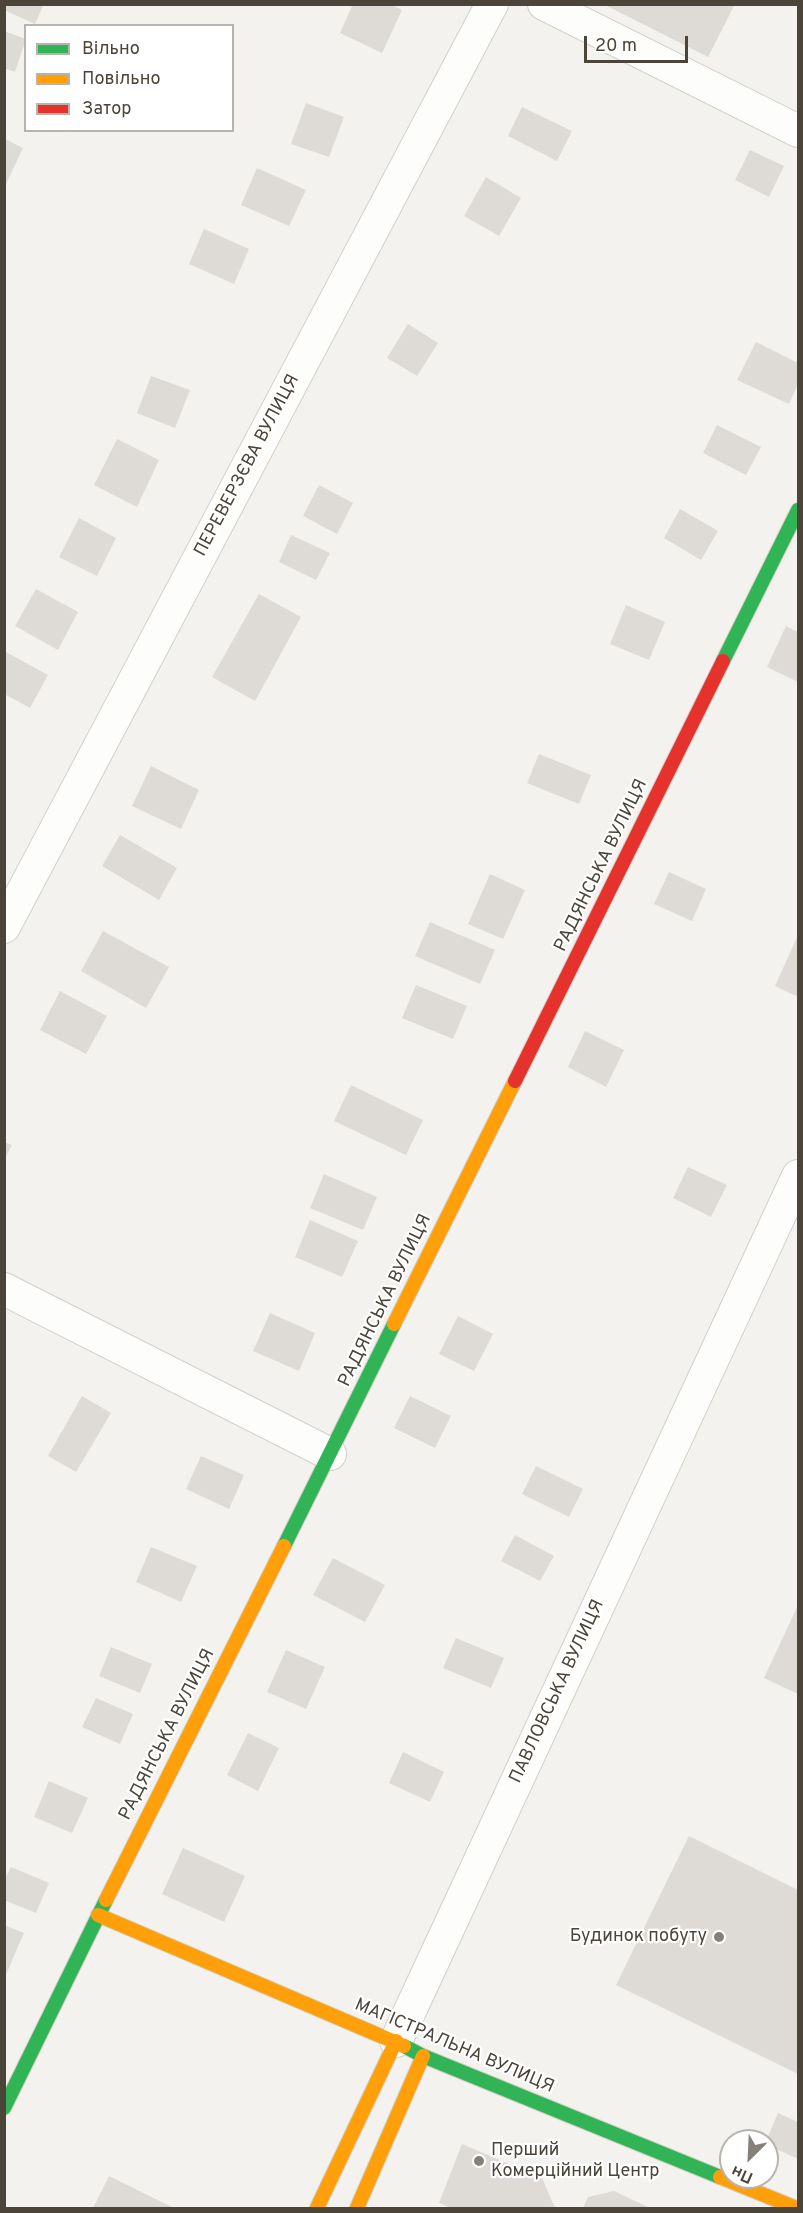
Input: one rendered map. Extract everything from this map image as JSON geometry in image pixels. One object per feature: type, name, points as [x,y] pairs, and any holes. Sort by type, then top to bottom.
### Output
[{"type":"street","name":"ПЕРЕВЕРЗЄВА ВУЛИЦЯ","points":[[4,927],[492,4]]},
{"type":"street","points":[[544,4],[798,131]]},
{"type":"street","name":"РАДЯНСЬКА ВУЛИЦЯ","points":[[4,2108],[798,510]]},
{"type":"street","name":"ПАВЛОВСЬКА ВУЛИЦЯ","points":[[317,2208],[798,1176]]},
{"type":"street","points":[[4,1289],[330,1454]]},
{"type":"street","name":"МАГІСТРАЛЬНА ВУЛИЦЯ","points":[[98,1916],[396,2041],[423,2056],[796,2208]]},
{"type":"street","points":[[357,2208],[423,2056]]},
{"type":"building","points":[[4,4],[44,4],[35,24],[4,10]]},
{"type":"building","points":[[353,4],[390,4],[402,10],[382,53],[340,33]]},
{"type":"building","points":[[603,4],[735,4],[708,57]]},
{"type":"building","points":[[4,31],[24,38],[24,45],[15,72],[4,68]]},
{"type":"building","points":[[306,103],[344,117],[329,157],[291,144]]},
{"type":"building","points":[[522,107],[572,131],[557,161],[508,136]]},
{"type":"building","points":[[5,139],[23,148],[6,184],[5,183]]},
{"type":"building","points":[[750,150],[784,166],[769,197],[735,180]]},
{"type":"building","points":[[257,168],[306,190],[289,226],[241,205]]},
{"type":"building","points":[[486,177],[521,198],[499,236],[464,216]]},
{"type":"building","points":[[204,229],[249,249],[234,284],[189,264]]},
{"type":"building","points":[[408,324],[438,343],[417,376],[387,358]]},
{"type":"building","points":[[756,342],[798,363],[798,384],[789,404],[737,380]]},
{"type":"building","points":[[151,376],[190,390],[175,428],[137,413]]},
{"type":"building","points":[[717,425],[761,447],[746,475],[703,453]]},
{"type":"building","points":[[117,439],[159,460],[137,507],[94,485]]},
{"type":"building","points":[[319,485],[353,503],[337,534],[303,516]]},
{"type":"building","points":[[680,509],[718,531],[701,560],[664,538]]},
{"type":"building","points":[[79,518],[116,538],[97,576],[59,557]]},
{"type":"building","points":[[291,535],[330,553],[316,580],[279,562]]},
{"type":"building","points":[[36,589],[78,612],[58,650],[15,626]]},
{"type":"building","points":[[259,594],[301,617],[255,701],[212,677]]},
{"type":"building","points":[[626,605],[665,622],[649,660],[610,644]]},
{"type":"building","points":[[786,626],[798,632],[798,682],[767,667]]},
{"type":"building","points":[[6,652],[48,675],[30,708],[4,694]]},
{"type":"building","points":[[539,754],[591,775],[579,804],[527,783]]},
{"type":"building","points":[[151,766],[199,790],[181,829],[132,806]]},
{"type":"building","points":[[120,835],[177,868],[159,900],[102,866]]},
{"type":"building","points":[[669,872],[706,889],[692,921],[654,904]]},
{"type":"building","points":[[490,874],[525,890],[503,939],[468,924]]},
{"type":"building","points":[[430,922],[495,950],[480,984],[415,956]]},
{"type":"building","points":[[103,931],[169,967],[146,1008],[81,971]]},
{"type":"building","points":[[798,935],[798,997],[775,986]]},
{"type":"building","points":[[416,985],[467,1006],[453,1039],[402,1018]]},
{"type":"building","points":[[60,991],[107,1016],[86,1054],[40,1030]]},
{"type":"building","points":[[585,1031],[624,1050],[606,1087],[568,1067]]},
{"type":"building","points":[[351,1085],[423,1120],[406,1155],[334,1121]]},
{"type":"building","points":[[4,1142],[12,1145],[4,1160]]},
{"type":"building","points":[[688,1167],[727,1185],[711,1217],[673,1198]]},
{"type":"building","points":[[324,1174],[377,1197],[363,1230],[310,1208]]},
{"type":"building","points":[[310,1220],[358,1241],[342,1277],[295,1257]]},
{"type":"building","points":[[270,1313],[315,1333],[299,1371],[253,1351]]},
{"type":"building","points":[[458,1316],[493,1334],[474,1371],[439,1354]]},
{"type":"building","points":[[82,1396],[111,1413],[76,1472],[48,1456]]},
{"type":"building","points":[[410,1396],[451,1416],[435,1448],[394,1428]]},
{"type":"building","points":[[201,1456],[244,1475],[229,1509],[186,1489]]},
{"type":"building","points":[[536,1466],[583,1489],[569,1517],[522,1494]]},
{"type":"building","points":[[515,1535],[554,1556],[540,1581],[501,1561]]},
{"type":"building","points":[[151,1547],[197,1566],[181,1602],[136,1582]]},
{"type":"building","points":[[333,1558],[385,1585],[365,1622],[313,1595]]},
{"type":"building","points":[[798,1605],[798,1694],[764,1678]]},
{"type":"building","points":[[456,1638],[504,1658],[491,1688],[443,1668]]},
{"type":"building","points":[[111,1647],[152,1664],[140,1693],[99,1676]]},
{"type":"building","points":[[286,1650],[325,1667],[306,1709],[267,1692]]},
{"type":"building","points":[[96,1698],[133,1714],[120,1744],[82,1727]]},
{"type":"building","points":[[248,1733],[279,1748],[258,1791],[227,1775]]},
{"type":"building","points":[[403,1752],[444,1772],[430,1802],[389,1783]]},
{"type":"building","points":[[49,1781],[88,1798],[72,1833],[34,1817]]},
{"type":"building","name":"Будинок побуту","points":[[689,1836],[798,1890],[798,2074],[616,1985]]},
{"type":"building","points":[[183,1848],[245,1876],[224,1922],[162,1894]]},
{"type":"building","points":[[11,1867],[49,1883],[36,1913],[4,1900],[4,1881]]},
{"type":"building","points":[[4,1925],[24,1933],[4,1979]]},
{"type":"building","points":[[778,2113],[798,2122],[798,2159],[779,2150],[779,2129],[771,2129]]},
{"type":"building","name":"Перший Комерційний Центр","points":[[462,2144],[542,2178],[555,2208],[451,2208],[439,2203]]},
{"type":"building","points":[[109,2176],[172,2207],[93,2208]]},
{"type":"building","points":[[614,2191],[650,2208],[583,2208],[588,2197]]},
{"type":"traffic: fast","points":[[723,661],[798,510]]},
{"type":"traffic: fast","points":[[284,1546],[394,1324]]},
{"type":"traffic: fast","points":[[4,2108],[106,1900]]},
{"type":"traffic: fast","points":[[404,2046],[423,2056],[719,2177]]},
{"type":"traffic: slow","points":[[394,1324],[515,1081]]},
{"type":"traffic: slow","points":[[106,1900],[284,1546]]},
{"type":"traffic: slow","points":[[98,1915],[404,2046]]},
{"type":"traffic: slow","points":[[317,2208],[396,2041]]},
{"type":"traffic: slow","points":[[357,2208],[423,2056]]},
{"type":"traffic: slow","points":[[749,2189],[796,2208]]},
{"type":"traffic: jam","points":[[515,1081],[723,661]]},
{"type":"place","name":"Будинок побуту","points":[[719,1937]]},
{"type":"place","name":"Перший Комерційний Центр","points":[[479,2161]]}]
